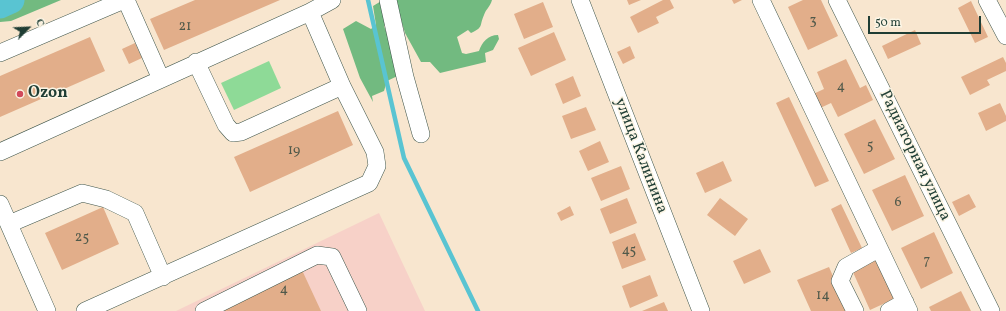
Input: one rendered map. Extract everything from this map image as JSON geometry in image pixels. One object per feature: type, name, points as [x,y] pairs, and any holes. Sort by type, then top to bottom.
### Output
[{"type":"street","points":[[0,53],[125,0],[161,79]]},
{"type":"street","points":[[0,152],[196,62],[310,12],[332,0]]},
{"type":"street","points":[[388,0],[405,78],[421,134]]},
{"type":"street","name":"улица Калинина","points":[[580,0],[701,311]]},
{"type":"street","points":[[761,0],[878,249],[907,307],[888,311]]},
{"type":"street","name":"Радиаторная улица","points":[[837,0],[990,311]]},
{"type":"street","points":[[987,0],[1006,36]]},
{"type":"street","points":[[85,311],[369,183],[377,166],[375,152],[342,86],[310,12]]},
{"type":"street","points":[[196,62],[226,125],[233,133],[241,132],[342,86]]},
{"type":"street","points":[[9,224],[82,193],[106,199],[135,213],[163,277]]},
{"type":"street","points":[[0,204],[47,311]]},
{"type":"street","points":[[855,311],[840,281],[846,267],[878,249]]},
{"type":"street","points":[[204,311],[317,255],[332,256],[358,311]]},
{"type":"shaded area","points":[[379,213],[425,311],[176,311]]},
{"type":"green space","points":[[0,0],[61,0],[11,21],[0,22]]},
{"type":"green space","points":[[383,0],[492,0],[485,13],[480,28],[471,33],[468,30],[457,37],[462,53],[466,54],[479,51],[484,42],[491,36],[498,35],[499,39],[493,50],[485,53],[486,62],[440,73],[430,62],[421,62],[405,33],[398,10],[384,26],[399,65],[406,72],[387,81],[384,91],[372,96],[373,102],[360,78],[343,29],[356,21],[371,29],[376,25],[373,6]]},
{"type":"green space","points":[[269,61],[281,88],[234,110],[221,83]]},
{"type":"building","points":[[195,0],[280,0],[164,50],[150,19]]},
{"type":"building","points":[[627,0],[641,0],[629,5]]},
{"type":"building","points":[[663,0],[670,0],[674,8],[656,17],[659,23],[638,33],[630,17]]},
{"type":"building","points":[[732,0],[742,0],[734,4]]},
{"type":"building","points":[[803,0],[821,0],[838,36],[808,50],[788,7]]},
{"type":"building","points":[[971,1],[988,37],[975,43],[958,8]]},
{"type":"building","points":[[543,2],[553,27],[524,39],[514,14]]},
{"type":"building","points":[[915,30],[921,44],[888,59],[882,46]]},
{"type":"building","points":[[554,32],[566,60],[531,76],[518,48]]},
{"type":"building","points":[[90,37],[105,71],[0,117],[0,76]]},
{"type":"building","points":[[135,43],[142,58],[129,64],[122,49]]},
{"type":"building","points":[[630,46],[635,58],[623,64],[617,52]]},
{"type":"building","points":[[1003,57],[1006,63],[1006,71],[987,80],[990,85],[970,95],[961,77]]},
{"type":"building","points":[[846,59],[860,88],[866,85],[873,100],[838,117],[831,103],[818,109],[811,95],[824,89],[817,72]]},
{"type":"building","points":[[573,76],[581,96],[563,104],[555,84]]},
{"type":"building","points":[[789,97],[829,181],[815,187],[776,103]]},
{"type":"building","points":[[1000,103],[1006,116],[1006,121],[986,131],[978,113]]},
{"type":"building","points":[[586,107],[596,130],[571,139],[562,116]]},
{"type":"building","points":[[338,111],[353,145],[250,192],[234,157]]},
{"type":"building","points":[[875,119],[895,159],[864,174],[844,134]]},
{"type":"building","points":[[600,141],[609,162],[588,171],[579,151]]},
{"type":"building","points":[[723,161],[732,181],[705,193],[696,173]]},
{"type":"building","points":[[621,166],[630,189],[601,201],[591,178]]},
{"type":"building","points":[[905,175],[924,216],[892,231],[872,190]]},
{"type":"building","points":[[969,194],[976,207],[959,216],[952,202]]},
{"type":"building","points":[[627,198],[637,223],[610,234],[600,209]]},
{"type":"building","points":[[720,198],[748,219],[735,236],[707,215]]},
{"type":"building","points":[[841,204],[862,248],[851,253],[831,209]]},
{"type":"building","points":[[570,206],[574,215],[561,221],[557,213]]},
{"type":"building","points":[[103,207],[119,244],[62,270],[45,233]]},
{"type":"building","points":[[934,232],[953,273],[921,289],[901,248]]},
{"type":"building","points":[[635,233],[646,260],[622,269],[612,242]]},
{"type":"building","points":[[760,249],[771,272],[744,284],[733,261]]},
{"type":"building","points":[[876,259],[894,299],[870,310],[852,270]]},
{"type":"building","points":[[829,267],[848,311],[811,311],[797,280]]},
{"type":"building","points":[[301,268],[321,311],[211,311]]},
{"type":"building","points":[[650,275],[658,296],[630,308],[622,286]]},
{"type":"building","points":[[961,291],[971,311],[931,311],[929,307]]},
{"type":"building","points":[[664,302],[668,311],[642,311]]},
{"type":"waterway","points":[[0,5],[11,0]]},
{"type":"waterway","points":[[368,0],[404,158],[478,311]]},
{"type":"place","name":"Ozon","points":[[20,94]]}]
